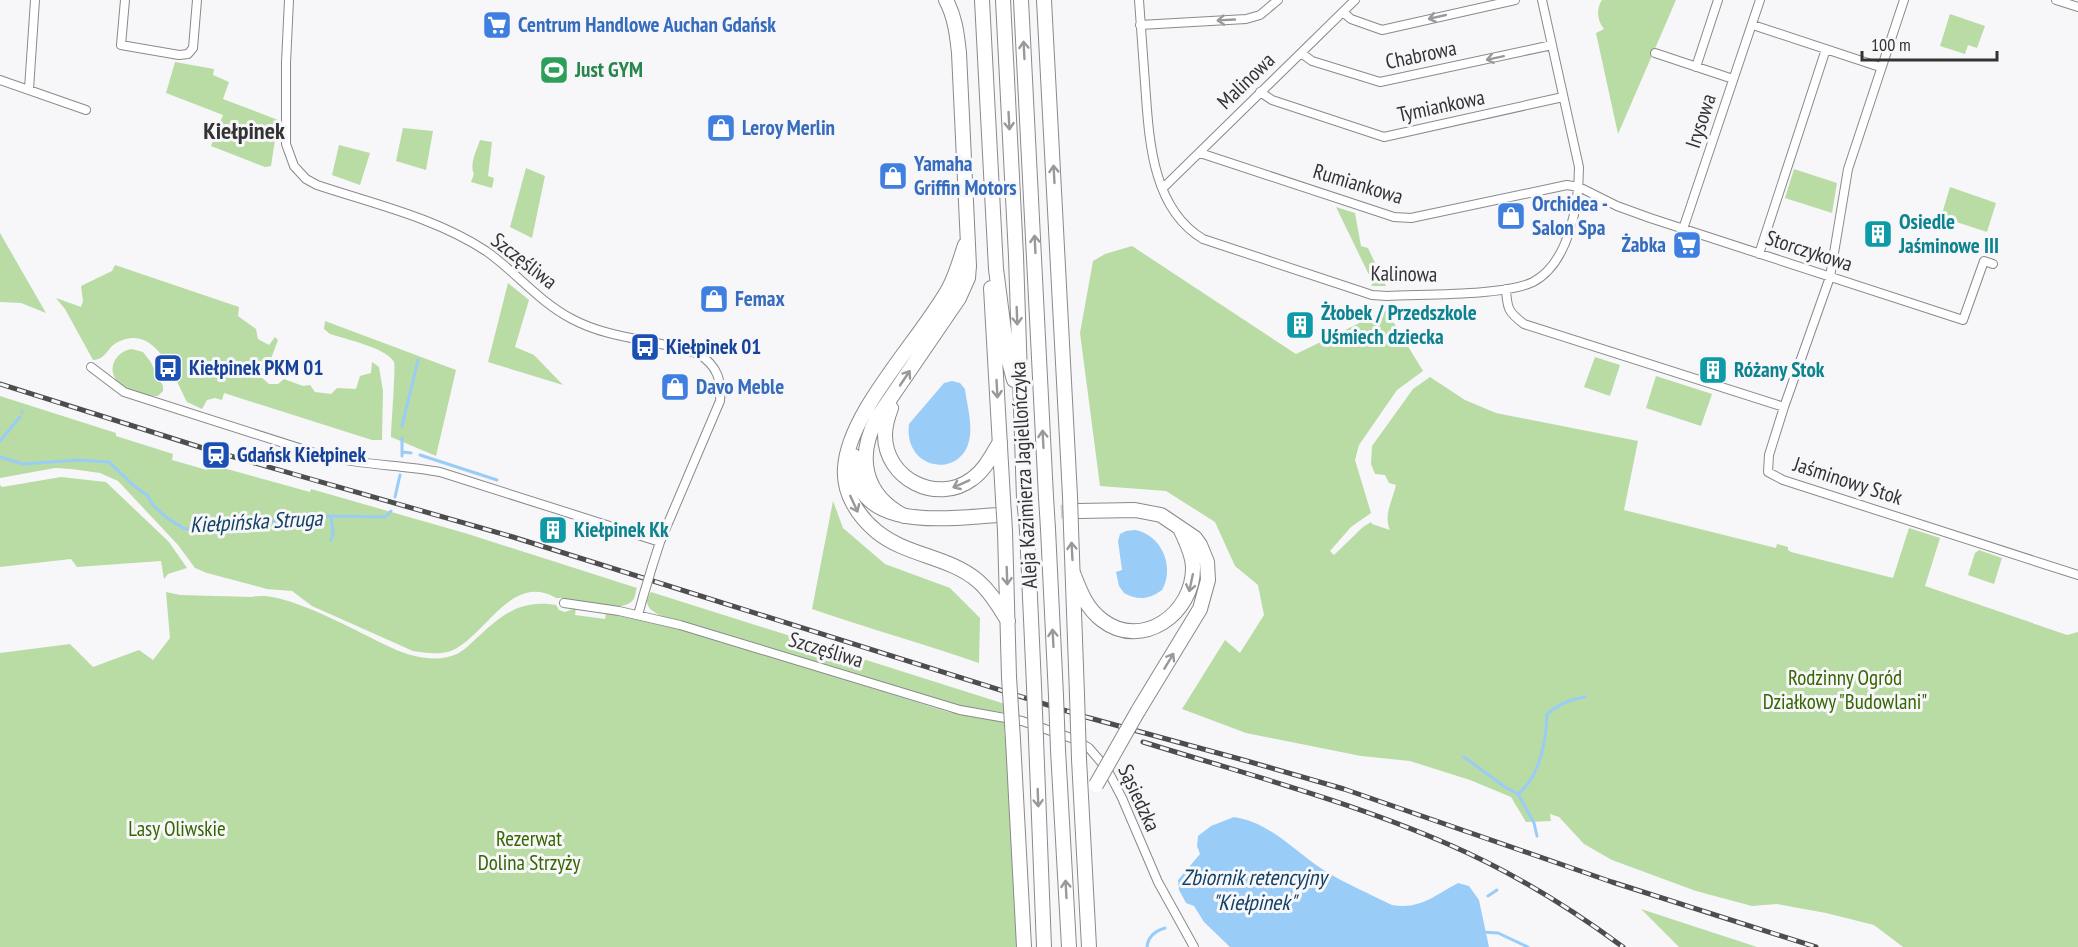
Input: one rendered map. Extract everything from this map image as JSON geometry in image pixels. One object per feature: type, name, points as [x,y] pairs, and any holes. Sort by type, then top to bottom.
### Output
[{"type":"highway","points":[[904,516],[878,496],[868,475],[866,450],[872,429],[965,286],[969,266],[958,44],[956,27],[945,0]]},
{"type":"highway","points":[[982,0],[996,269],[1007,354],[1020,404]]},
{"type":"highway","name":"Aleja Kazimierza Jagiellończyka","points":[[1003,0],[1016,256],[1020,404],[1044,947]]},
{"type":"highway","name":"Aleja Kazimierza Jagiellończyka","points":[[1022,0],[1069,947]]},
{"type":"highway","points":[[1044,0],[1070,496],[1079,759],[1089,947]]},
{"type":"highway","points":[[967,238],[948,289],[857,428],[850,442],[845,469],[849,493],[863,520],[898,545],[969,574],[986,589],[1008,621]]},
{"type":"highway","points":[[996,269],[990,285],[1005,531],[1009,677],[1024,947]]},
{"type":"highway","points":[[892,397],[892,406],[884,436],[887,450],[899,472],[918,486],[942,490],[965,484],[984,468],[1000,442]]},
{"type":"highway","points":[[857,428],[854,468],[860,490],[865,497],[879,507],[904,516],[940,518],[998,515]]},
{"type":"highway","points":[[1078,511],[1145,511],[1161,515],[1195,538],[1204,552],[1208,571],[1207,589],[1200,609],[1138,711],[1083,811]]},
{"type":"highway","points":[[1073,573],[1085,601],[1108,624],[1131,630],[1146,629],[1160,624],[1182,606],[1192,583],[1193,565],[1180,528]]},
{"type":"street","points":[[29,89],[35,0]]},
{"type":"street","points":[[125,0],[121,45],[178,55],[188,54],[193,48],[197,0]]},
{"type":"street","name":"Szczęśliwa","points":[[289,0],[286,144],[294,166],[306,179],[317,185],[427,221],[459,236],[486,251],[542,298],[573,320],[612,333],[693,351],[709,361],[718,374],[721,388],[720,401],[660,542],[638,615]]},
{"type":"street","name":"Kalinowa","points":[[1139,0],[1152,159],[1176,215],[1189,231],[1203,239],[1372,295],[1387,296],[1506,289],[1533,281],[1555,264],[1565,244],[1579,187],[1579,167],[1542,0]]},
{"type":"street","points":[[1140,25],[1246,19],[1260,15],[1278,0]]},
{"type":"street","name":"Malinowa","points":[[1163,188],[1355,0]]},
{"type":"street","points":[[1343,12],[1351,19],[1382,30],[1515,0]]},
{"type":"street","points":[[1696,67],[1718,0]]},
{"type":"street","name":"Irysowa","points":[[1683,229],[1760,0]]},
{"type":"street","name":"Jaśminowy Stok","points":[[1903,0],[1848,169],[1830,277],[1784,407],[1769,455],[1768,472],[1783,480],[2078,575]]},
{"type":"street","points":[[2056,0],[2078,7]]},
{"type":"street","points":[[1753,25],[1880,67]]},
{"type":"street","name":"Chabrowa","points":[[1301,53],[1312,61],[1380,82],[1552,45]]},
{"type":"street","points":[[1759,254],[1826,49]]},
{"type":"street","points":[[1655,53],[1733,79]]},
{"type":"street","points":[[0,80],[86,111]]},
{"type":"street","name":"Tymiankowa","points":[[1260,92],[1272,100],[1384,136],[1563,98]]},
{"type":"street","name":"Rumiankowa","points":[[1200,153],[1394,217],[1411,218],[1567,185],[1579,187]]},
{"type":"street","name":"Storczykowa","points":[[1579,187],[1617,206],[1683,229],[1964,320],[1984,261],[1993,264]]},
{"type":"street","points":[[1506,289],[1511,315],[1524,324],[1784,407]]},
{"type":"street","points":[[94,370],[124,392],[324,456],[351,462],[440,472],[660,542]]},
{"type":"street","name":"Szczęśliwa","points":[[564,603],[638,615],[711,633],[960,710],[1004,717]]},
{"type":"street","name":"Sąsiedzka","points":[[1004,717],[1074,739],[1098,756],[1122,798],[1158,882],[1194,947]]},
{"type":"green space","points":[[1602,0],[1676,0],[1618,134],[1596,33],[1604,29],[1598,15]]},
{"type":"green space","points":[[1950,14],[1985,26],[1977,48],[1968,45],[1965,54],[1940,46]]},
{"type":"green space","points":[[175,62],[214,69],[213,75],[229,82],[223,99],[278,120],[271,166],[265,167],[211,146],[223,115],[166,93]]},
{"type":"green space","points":[[403,128],[433,131],[426,170],[396,161]]},
{"type":"green space","points":[[480,140],[492,142],[488,176],[494,178],[492,188],[471,182],[474,174],[473,161]]},
{"type":"green space","points":[[339,145],[370,153],[360,185],[332,175]]},
{"type":"green space","points":[[526,168],[545,176],[532,238],[510,227]]},
{"type":"green space","points":[[1794,169],[1837,183],[1832,213],[1785,198]]},
{"type":"green space","points":[[1950,187],[1996,203],[1987,232],[1941,217]]},
{"type":"green space","points":[[1336,207],[1355,213],[1361,246],[1368,248],[1386,286],[1371,286],[1373,283]]},
{"type":"green space","points":[[0,233],[46,313],[21,303],[0,302]]},
{"type":"green space","name":"Rodzinny Ogród Działkowy \"Budowlani\"","points":[[1132,246],[1296,354],[1386,310],[1423,371],[1397,390],[1359,445],[1355,460],[1371,513],[1351,527],[1330,551],[1334,555],[1371,522],[1390,530],[1388,513],[1396,485],[1389,483],[1385,475],[1375,474],[1371,464],[1372,446],[1413,389],[1430,377],[1465,400],[1496,413],[1638,441],[1624,510],[1776,548],[1777,544],[1788,547],[1791,552],[1893,578],[1909,528],[1940,538],[1925,586],[2067,635],[2078,632],[2078,947],[1903,947],[1874,925],[1777,904],[1752,906],[1696,891],[1612,860],[1584,844],[1559,817],[1550,814],[1551,821],[1526,822],[1511,797],[1470,780],[1410,761],[1361,756],[1246,733],[1182,709],[1225,640],[1240,653],[1264,615],[1258,585],[1235,566],[1215,522],[1166,491],[1100,486],[1080,333],[1093,261],[1105,254]]},
{"type":"green space","points":[[115,265],[239,307],[238,316],[256,329],[258,339],[269,345],[275,337],[278,340],[269,364],[260,376],[269,384],[278,384],[284,379],[303,386],[310,385],[315,392],[331,394],[337,388],[356,389],[360,376],[371,373],[372,362],[379,367],[383,391],[382,440],[372,440],[224,393],[222,400],[215,398],[207,400],[202,409],[187,402],[162,356],[153,346],[143,340],[131,338],[118,342],[104,355],[93,360],[65,309],[56,298],[81,307],[83,301],[81,286],[112,271]]},
{"type":"green space","points":[[508,283],[529,300],[515,347],[534,355],[563,385],[488,362]]},
{"type":"green space","points":[[325,321],[456,370],[436,456],[391,437],[394,362],[390,357],[375,348],[330,334],[324,329]]},
{"type":"green space","points":[[132,349],[143,352],[150,361],[163,386],[163,391],[158,396],[130,390],[114,376],[115,360],[122,353]]},
{"type":"green space","points":[[1595,357],[1620,365],[1610,396],[1584,387]]},
{"type":"green space","points":[[1656,376],[1712,394],[1701,426],[1646,408]]},
{"type":"green space","points":[[0,396],[173,454],[172,460],[207,470],[209,464],[310,492],[311,489],[468,534],[637,588],[635,597],[626,605],[607,606],[556,598],[540,592],[526,593],[512,599],[476,633],[451,651],[427,653],[413,651],[312,606],[292,591],[267,589],[195,568],[178,545],[118,481],[100,473],[55,468],[0,478]]},
{"type":"green space","points":[[61,477],[106,482],[169,542],[187,568],[168,574],[164,579],[161,561],[77,567],[71,559],[0,567],[0,485],[2,487]]},
{"type":"green space","points":[[833,501],[843,528],[885,564],[950,588],[980,618],[979,663],[812,609]]},
{"type":"green space","points":[[1979,550],[2002,558],[1994,584],[1968,575],[1975,553]]},
{"type":"green space","points":[[166,592],[180,595],[266,596],[284,600],[325,615],[399,651],[428,658],[442,658],[457,654],[496,621],[523,606],[556,605],[559,610],[565,612],[576,608],[575,615],[605,619],[606,613],[700,634],[948,712],[1006,720],[1007,729],[1004,729],[1017,947],[0,947],[0,653],[70,644],[93,667],[139,650],[153,660],[170,638]]},
{"type":"green space","points":[[651,592],[1005,704],[1006,713],[933,699],[667,618],[648,607],[647,601]]},
{"type":"green space","points":[[1641,909],[1757,947],[1679,947]]},
{"type":"water","points":[[952,381],[960,383],[965,389],[970,422],[969,441],[964,453],[955,461],[933,464],[923,460],[915,451],[909,439],[909,424],[944,383]]},
{"type":"water","points":[[1135,530],[1152,538],[1159,545],[1166,562],[1166,581],[1162,590],[1144,598],[1124,593],[1119,586],[1116,572],[1122,570],[1118,541],[1120,534]]},
{"type":"water","name":"Zbiornik retencyjny \"Kiełpinek\"","points":[[1234,817],[1271,831],[1325,871],[1392,905],[1419,903],[1458,883],[1469,886],[1479,900],[1489,947],[1230,947],[1204,922],[1194,906],[1186,903],[1179,890],[1178,880],[1200,854],[1197,846],[1198,836],[1211,826]]},
{"type":"waterway","points":[[402,426],[418,360]]},
{"type":"waterway","points":[[0,441],[20,417]]},
{"type":"waterway","points":[[402,438],[402,456]]},
{"type":"waterway","points":[[402,452],[411,453]]},
{"type":"waterway","points":[[420,455],[497,480]]},
{"type":"waterway","name":"Kiełpińska Struga","points":[[0,457],[23,464],[78,460],[109,462],[147,495],[153,505],[167,518],[185,529],[328,516],[385,517],[391,511]]},
{"type":"waterway","points":[[395,497],[400,475]]},
{"type":"waterway","points":[[331,517],[333,534],[331,540]]},
{"type":"waterway","points":[[1518,794],[1532,777],[1541,757],[1547,714],[1565,703],[1585,697]]},
{"type":"waterway","points":[[1464,757],[1518,794],[1534,823],[1537,836]]},
{"type":"waterway","points":[[1488,896],[1497,890]]},
{"type":"waterway","points":[[1147,947],[1153,935],[1165,928]]},
{"type":"waterway","points":[[1482,932],[1498,933],[1528,947]]},
{"type":"tunnel","points":[[998,515],[1078,511]]},
{"type":"railway","points":[[0,384],[206,449],[513,537],[1086,717],[1344,789],[1612,882],[1816,947]]},
{"type":"railway","points":[[1143,742],[1337,802],[1450,845],[1540,891],[1623,947]]},
{"type":"place","name":"Centrum Handlowe Auchan Gdańsk","points":[[497,25]]},
{"type":"place","name":"Just GYM","points":[[554,70]]},
{"type":"place","name":"Leroy Merlin","points":[[721,128]]},
{"type":"place","name":"Yamaha Griffin Motors","points":[[893,176]]},
{"type":"place","name":"Orchidea - Salon Spa","points":[[1511,216]]},
{"type":"place","name":"Osiedle Jaśminowe III","points":[[1878,234]]},
{"type":"place","name":"Żabka","points":[[1687,245]]},
{"type":"place","name":"Femax","points":[[714,299]]},
{"type":"place","name":"Żłobek / Przedszkole Uśmiech dziecka","points":[[1300,325]]},
{"type":"place","name":"Kiełpinek 01","points":[[645,347]]},
{"type":"place","name":"Kiełpinek PKM 01","points":[[168,368]]},
{"type":"place","name":"Różany Stok","points":[[1713,370]]},
{"type":"place","name":"Davo Meble","points":[[675,387]]},
{"type":"place","name":"Gdańsk Kiełpinek","points":[[216,455]]},
{"type":"place","name":"Kiełpinek Kk","points":[[553,530]]},
{"type":"district","name":"Kiełpinek","points":[[244,131]]},
{"type":"park label","name":"Lasy Oliwskie","points":[[177,829]]},
{"type":"park label","name":"Rezerwat Dolina Strzyży","points":[[529,851]]}]
